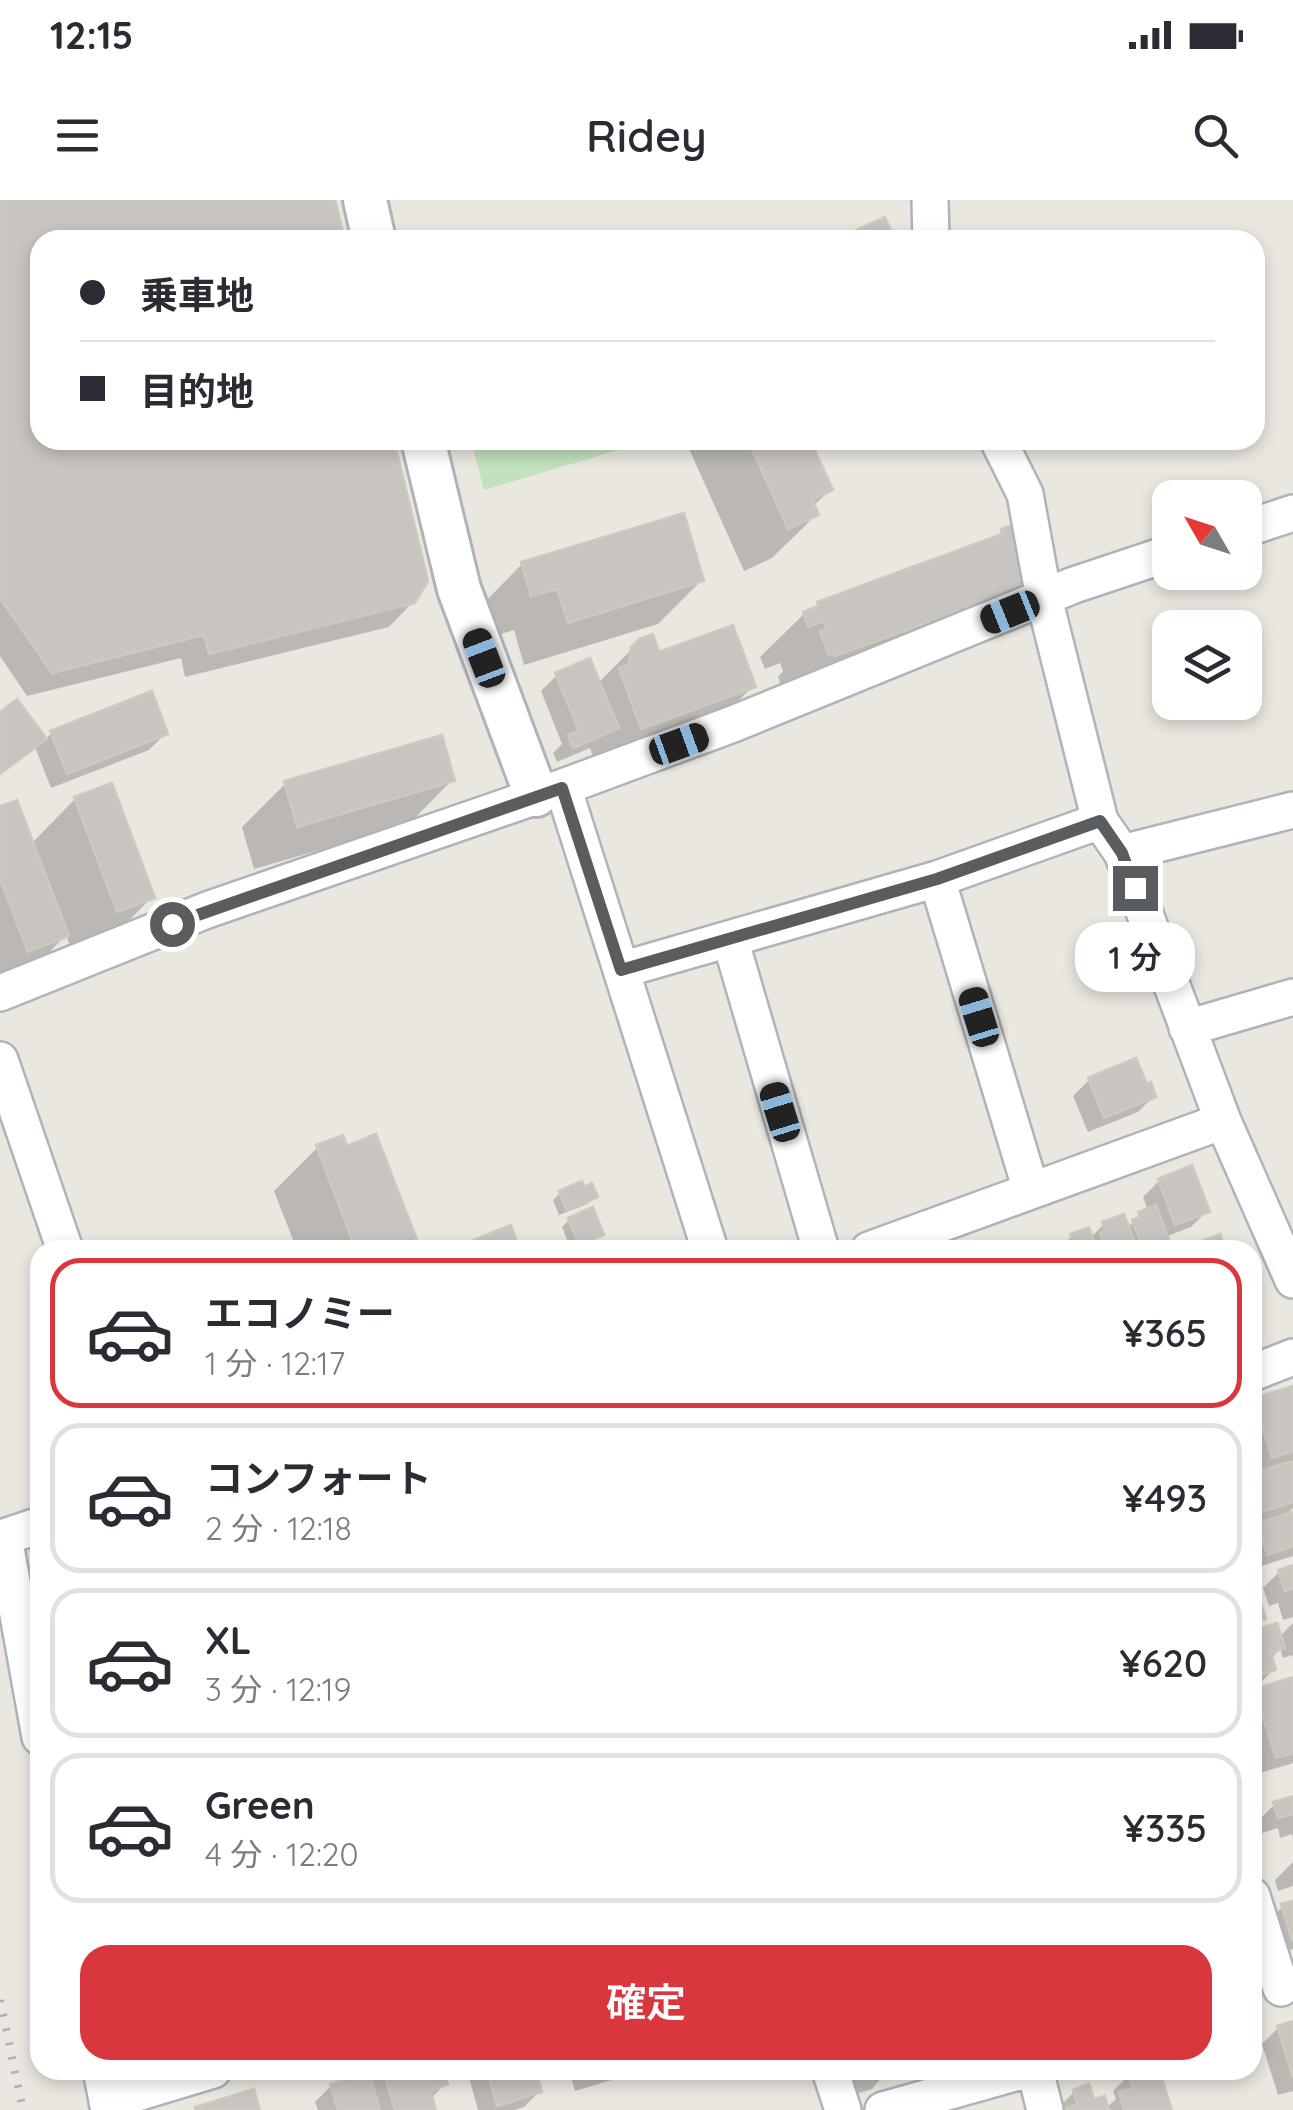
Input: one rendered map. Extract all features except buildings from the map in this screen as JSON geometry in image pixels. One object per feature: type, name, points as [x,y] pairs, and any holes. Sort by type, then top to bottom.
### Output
[{"type":"street","points":[[364,200],[372,230]]},
{"type":"street","points":[[930,200],[931,230]]},
{"type":"street","points":[[425,450],[459,588],[549,791],[621,970],[707,1240]]},
{"type":"street","points":[[1003,450],[1026,494],[1044,598],[1100,821],[1122,853],[1222,1120],[1293,1280]]},
{"type":"street","points":[[1262,523],[1293,513]]},
{"type":"street","points":[[0,992],[207,910],[733,724],[1074,585],[1152,559]]},
{"type":"street","points":[[1122,853],[1293,810]]},
{"type":"street","points":[[621,970],[937,879],[1100,821]]},
{"type":"street","points":[[937,879],[1032,1190]]},
{"type":"street","points":[[730,939],[818,1240]]},
{"type":"street","points":[[1186,1028],[1293,997]]},
{"type":"street","points":[[0,1060],[62,1240]]},
{"type":"street","points":[[896,1240],[1222,1120]]},
{"type":"street","points":[[1262,1370],[1293,1358]]},
{"type":"street","points":[[30,1529],[4,1538],[30,1682]]},
{"type":"street","points":[[1262,1935],[1276,1990]]},
{"type":"street","points":[[105,2094],[168,2080]]},
{"type":"street","points":[[834,2080],[844,2110]]},
{"type":"street","points":[[883,2110],[990,2080]]},
{"type":"street","points":[[1038,2080],[1046,2110]]},
{"type":"green space","points":[[474,450],[618,450],[484,490]]},
{"type":"railway","points":[[0,2000],[23,2110]]},
{"type":"route","points":[[172,924],[562,788],[621,970],[937,879],[1100,821],[1122,853],[1135,888]]}]
